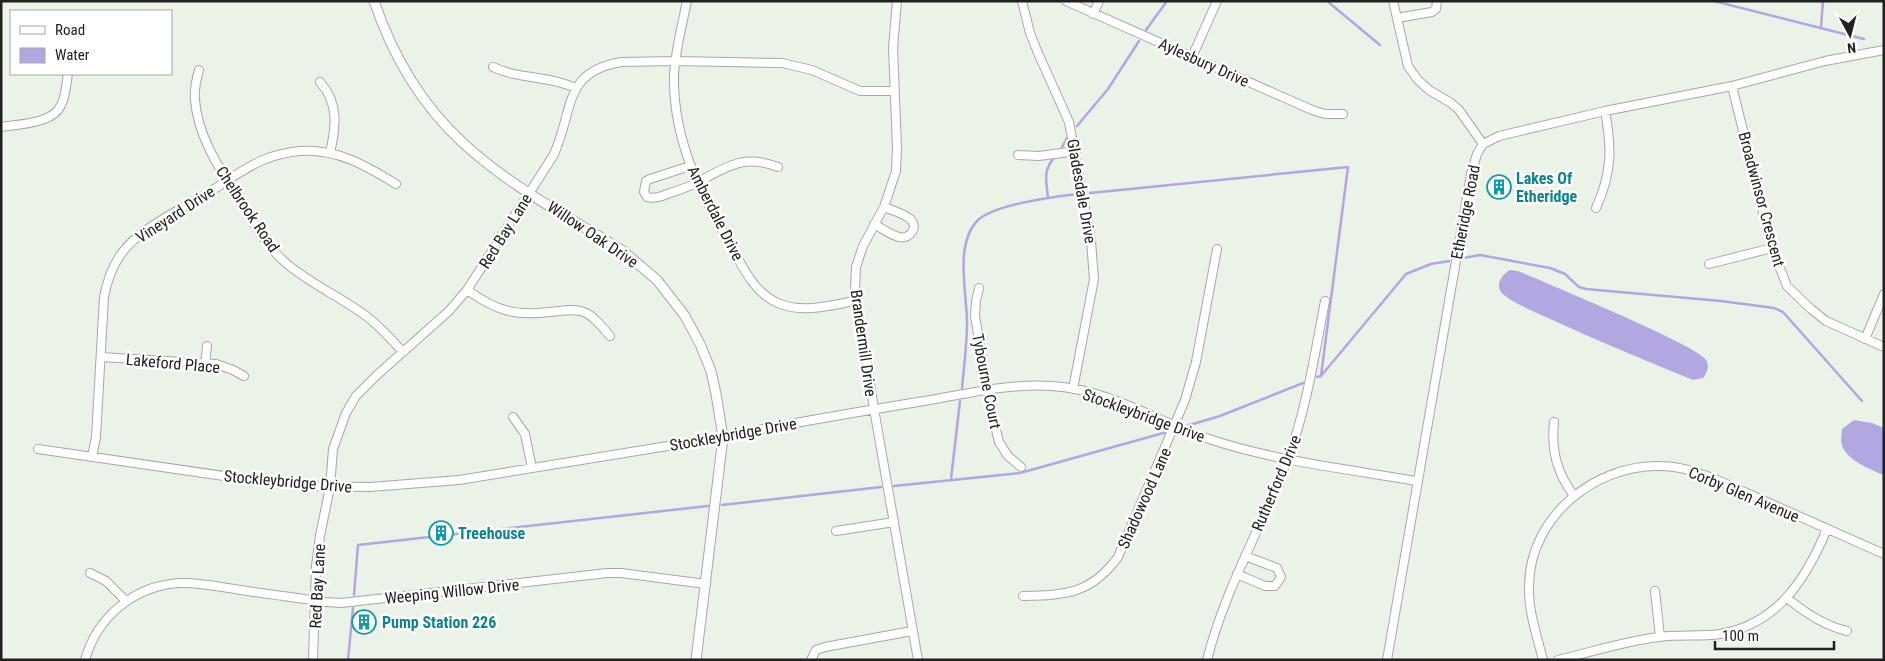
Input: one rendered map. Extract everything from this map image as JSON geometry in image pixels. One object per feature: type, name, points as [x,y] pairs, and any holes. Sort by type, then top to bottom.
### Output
[{"type":"street","name":"Willow Oak Drive","points":[[374,1],[398,59],[434,112],[451,131],[495,169],[623,251],[657,280],[671,298],[700,344],[716,394],[723,437],[696,660]]},
{"type":"street","name":"Amberdale Drive","points":[[686,1],[675,61],[674,77],[678,117],[690,166],[697,183],[744,269],[758,290],[777,303],[793,308],[802,309],[856,301]]},
{"type":"street","name":"Brandermill Drive","points":[[897,1],[893,48],[897,160],[890,194],[863,246],[856,267],[855,284],[856,301],[874,409],[918,660]]},
{"type":"street","name":"Gladesdale Drive","points":[[1022,1],[1030,33],[1069,122],[1076,150],[1091,241],[1094,279],[1073,389]]},
{"type":"street","name":"Aylesbury Drive","points":[[1066,1],[1312,110],[1325,114],[1343,114]]},
{"type":"street","points":[[1094,14],[1099,1]]},
{"type":"street","points":[[1192,57],[1217,1]]},
{"type":"street","points":[[1394,1],[1408,66],[1417,79],[1429,90],[1459,110],[1483,144]]},
{"type":"street","points":[[1397,18],[1432,12],[1436,9],[1437,1]]},
{"type":"street","name":"Etheridge Road","points":[[1387,660],[1416,481],[1471,174],[1477,154],[1483,144],[1499,136],[1605,111],[1732,86],[1825,61],[1884,50]]},
{"type":"street","name":"Red Bay Lane","points":[[313,660],[320,536],[330,487],[333,449],[346,413],[356,396],[377,374],[449,311],[467,290],[558,146],[572,96],[582,80],[595,70],[609,64],[675,61],[782,63],[812,70],[860,91],[894,91]]},
{"type":"street","points":[[493,67],[514,76],[537,77],[558,81],[576,88]]},
{"type":"street","name":"Chelbrook Road","points":[[199,70],[194,96],[200,124],[212,154],[262,236],[284,262],[300,275],[363,313],[403,352]]},
{"type":"street","points":[[1,127],[42,120],[52,115],[61,107],[68,75]]},
{"type":"street","points":[[320,82],[329,94],[335,114],[330,153]]},
{"type":"street","name":"Broadwinsor Crescent","points":[[1732,86],[1772,248],[1787,286],[1798,298],[1826,321],[1884,347]]},
{"type":"street","points":[[1596,208],[1604,191],[1609,173],[1610,136],[1605,111]]},
{"type":"street","points":[[1018,155],[1039,156],[1076,150]]},
{"type":"street","name":"Vineyard Drive","points":[[92,457],[96,436],[104,297],[107,282],[121,255],[137,238],[252,166],[270,157],[300,151],[330,153],[355,160],[396,184]]},
{"type":"street","points":[[690,166],[650,179],[644,187],[644,192],[648,197],[659,197],[697,183],[717,170],[735,163],[760,162],[778,167]]},
{"type":"street","points":[[874,224],[899,237],[905,238],[914,229],[913,222],[909,218],[884,207]]},
{"type":"street","points":[[1709,264],[1772,248]]},
{"type":"street","name":"Shadowood Lane","points":[[1023,596],[1069,593],[1087,586],[1104,574],[1124,546],[1176,426],[1185,400],[1196,362],[1217,249]]},
{"type":"street","name":"Tybourne Court","points":[[979,288],[975,316],[990,406],[999,442],[1008,456],[1021,467]]},
{"type":"street","points":[[467,290],[492,307],[516,314],[574,310],[585,312],[610,336]]},
{"type":"street","points":[[1866,339],[1884,294]]},
{"type":"street","name":"Rutherford Drive","points":[[1207,660],[1216,628],[1237,574],[1288,458],[1298,429],[1308,390],[1325,301]]},
{"type":"street","points":[[205,364],[206,346]]},
{"type":"street","name":"Lakeford Place","points":[[101,357],[216,364],[244,376]]},
{"type":"street","name":"Stockleybridge Drive","points":[[38,449],[252,480],[330,487],[370,487],[435,483],[723,437],[988,390],[1013,386],[1039,385],[1102,395],[1176,426],[1234,447],[1416,481]]},
{"type":"street","points":[[513,417],[526,434],[532,468]]},
{"type":"street","points":[[1554,422],[1552,439],[1554,456],[1559,472],[1574,496]]},
{"type":"street","name":"Corby Glen Avenue","points":[[1543,660],[1530,605],[1529,584],[1532,564],[1538,545],[1547,526],[1559,510],[1574,496],[1592,484],[1625,470],[1661,466],[1678,467],[1713,478],[1884,554]]},
{"type":"street","points":[[836,531],[894,522]]},
{"type":"street","points":[[1558,660],[1660,637],[1722,634],[1743,628],[1780,606],[1787,598],[1817,554],[1827,529]]},
{"type":"street","points":[[1237,574],[1265,586],[1275,586],[1280,581],[1281,577],[1277,568],[1245,556]]},
{"type":"street","points":[[90,573],[106,581],[126,601]]},
{"type":"street","name":"Weeping Willow Drive","points":[[85,660],[93,638],[110,615],[126,601],[158,586],[186,583],[315,601],[354,602],[606,573],[621,573],[706,584]]},
{"type":"street","points":[[1655,591],[1660,637]]},
{"type":"street","points":[[1787,598],[1815,618],[1838,629],[1847,631]]},
{"type":"street","points":[[811,660],[816,650],[825,647],[912,631]]},
{"type":"water","points":[[1510,270],[1518,271],[1587,300],[1677,341],[1706,360],[1708,367],[1706,374],[1703,378],[1693,380],[1516,303],[1499,289],[1499,282]]},
{"type":"water","points":[[1854,420],[1872,423],[1884,428],[1884,475],[1860,464],[1844,450],[1841,441],[1842,429]]},
{"type":"waterway","points":[[1146,30],[1167,1]]},
{"type":"waterway","points":[[1327,1],[1380,45]]},
{"type":"waterway","points":[[1714,1],[1864,39]]},
{"type":"waterway","points":[[1821,27],[1823,1]]},
{"type":"waterway","points":[[1077,126],[1108,89],[1139,41]]},
{"type":"waterway","points":[[1062,147],[1067,138]]},
{"type":"waterway","points":[[1048,197],[1047,171],[1055,157]]},
{"type":"waterway","points":[[1090,193],[1348,167],[1321,376]]},
{"type":"waterway","points":[[962,388],[967,323],[964,255],[966,242],[971,230],[978,220],[986,214],[1025,202],[1077,194]]},
{"type":"waterway","points":[[1463,258],[1480,255],[1550,268],[1565,274],[1579,287],[1586,289],[1721,301],[1774,308],[1783,312],[1862,401]]},
{"type":"waterway","points":[[1317,377],[1321,376],[1406,274],[1431,264],[1449,261]]},
{"type":"waterway","points":[[1183,427],[1220,416],[1303,383]]},
{"type":"waterway","points":[[951,479],[960,401]]},
{"type":"waterway","points":[[894,486],[1020,473],[1167,432]]},
{"type":"waterway","points":[[722,505],[881,487]]},
{"type":"waterway","points":[[354,595],[358,545],[708,506]]},
{"type":"waterway","points":[[348,660],[353,608]]},
{"type":"place","name":"Lakes Of Etheridge","points":[[1499,187]]},
{"type":"place","name":"Treehouse","points":[[441,533]]},
{"type":"place","name":"Pump Station 226","points":[[364,622]]}]
